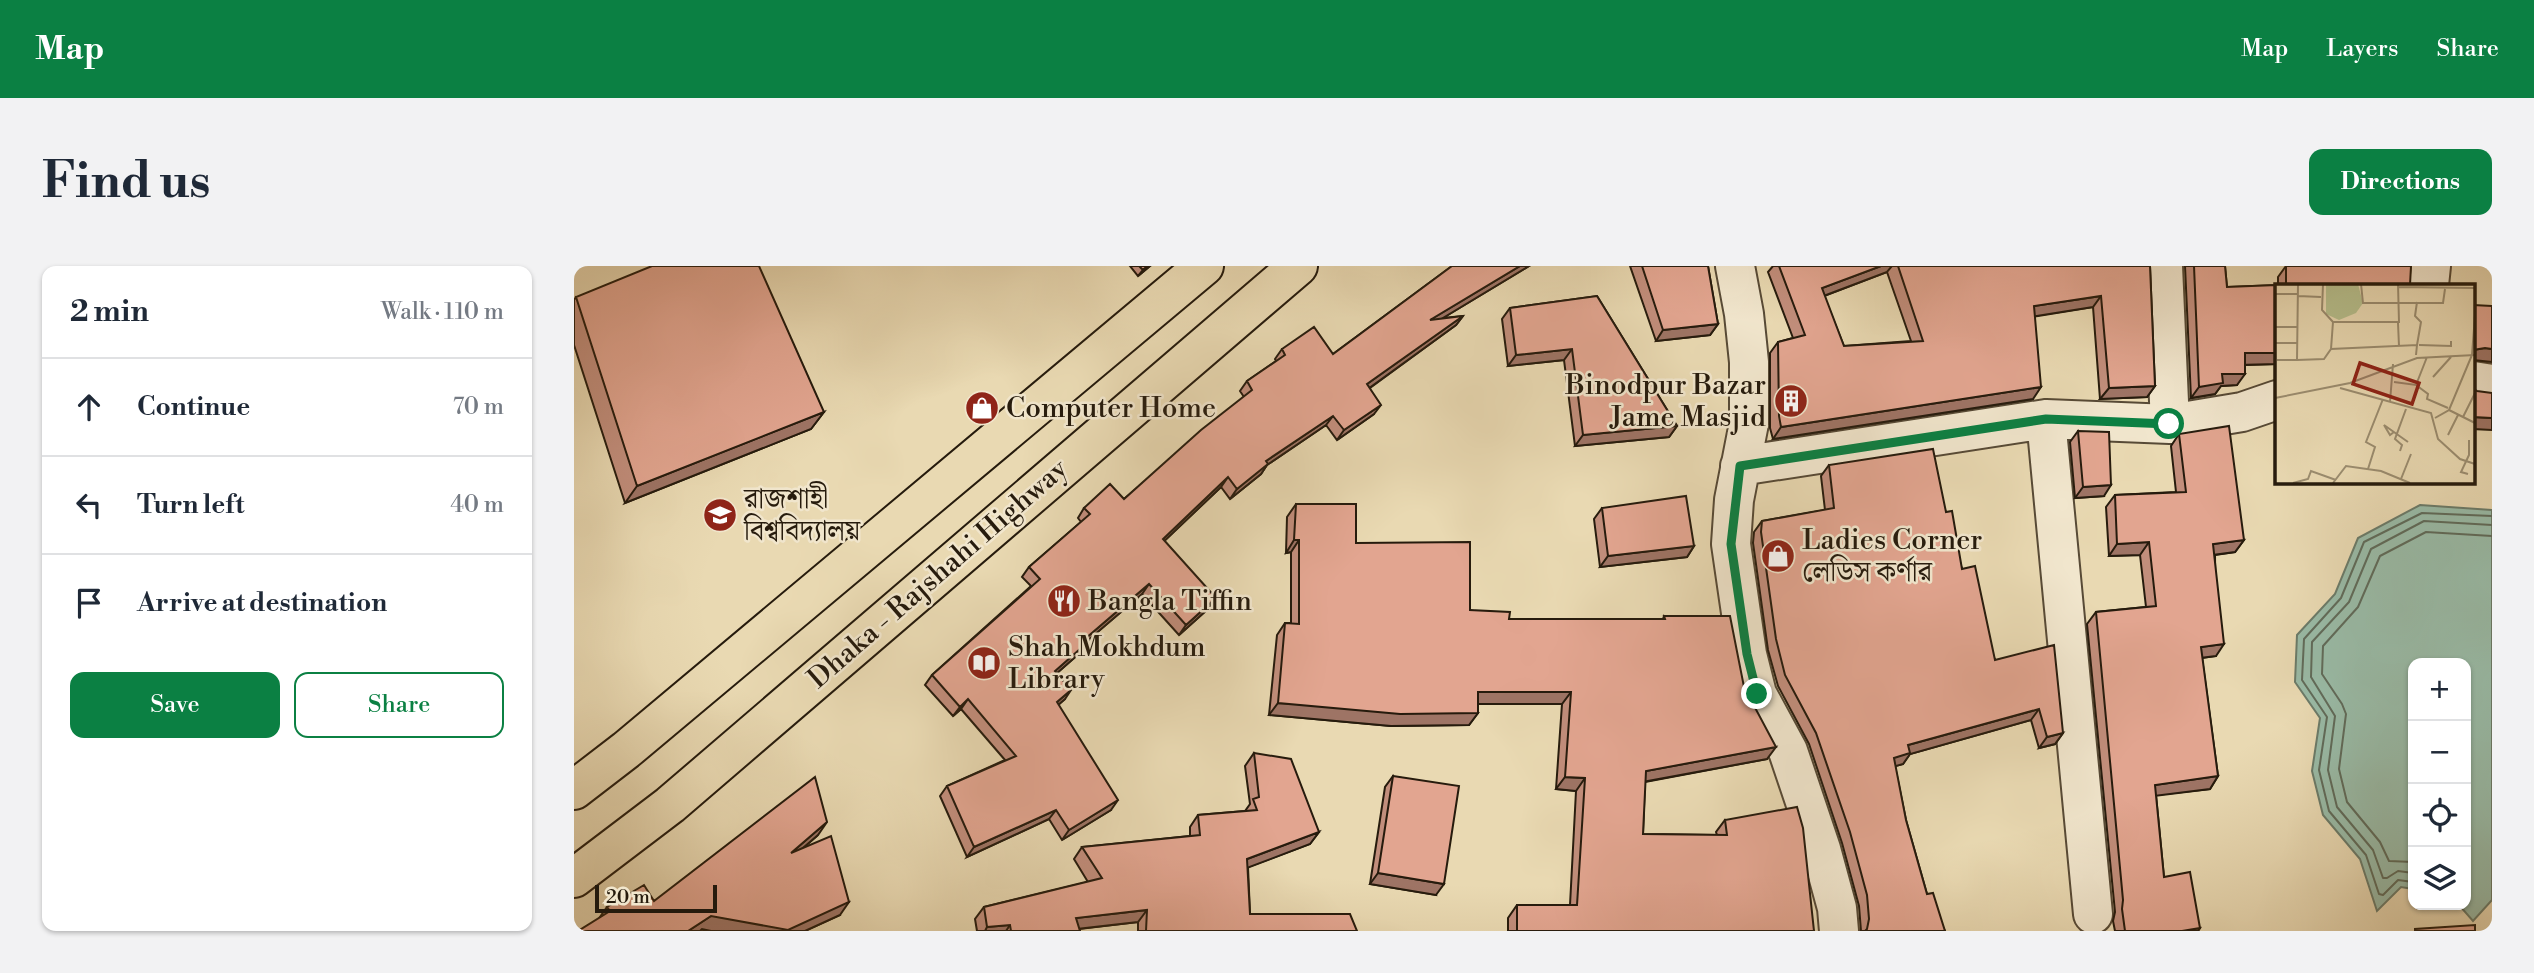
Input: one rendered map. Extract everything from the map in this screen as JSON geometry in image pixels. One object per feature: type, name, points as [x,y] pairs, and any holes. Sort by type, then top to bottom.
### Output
[{"type":"highway","points":[[574,790],[626,750],[1204,266]]},
{"type":"highway","name":"Dhaka - Rajshahi Highway","points":[[574,877],[670,805],[1298,266]]},
{"type":"street","points":[[1735,266],[1749,362],[1749,423],[1740,466],[1731,544],[1747,654],[1757,694],[1788,751],[1821,849],[1837,908],[1839,931]]},
{"type":"street","points":[[2163,266],[2169,424]]},
{"type":"street","points":[[2429,284],[2431,266]]},
{"type":"street","points":[[2474,381],[2492,384]]},
{"type":"street","points":[[1740,466],[2046,419],[2169,424],[2242,412],[2275,401]]},
{"type":"street","points":[[2046,419],[2093,914]]},
{"type":"water","points":[[2420,505],[2492,510],[2492,900],[2473,921],[2463,910],[2471,910],[2471,658],[2408,658],[2408,888],[2401,887],[2377,911],[2360,859],[2323,815],[2312,771],[2320,718],[2295,682],[2297,635],[2335,594],[2358,538]]},
{"type":"building","points":[[652,266],[759,266],[824,412],[637,486],[576,297]]},
{"type":"building","points":[[1452,266],[1520,266],[1430,320],[1463,316],[1367,384],[1381,405],[1344,430],[1333,416],[1266,461],[1268,464],[1237,489],[1228,477],[1163,539],[1216,598],[1186,625],[1149,584],[1086,638],[1089,641],[1055,671],[1071,690],[1057,702],[1118,800],[1069,830],[1056,810],[974,847],[947,786],[1016,756],[968,699],[960,707],[932,675],[1040,579],[1029,567],[1090,514],[1084,508],[1110,484],[1124,499],[1201,430],[1252,390],[1247,381],[1285,355],[1282,349],[1314,327],[1333,354]]},
{"type":"building","points":[[1642,266],[1708,266],[1718,324],[1663,330]]},
{"type":"building","points":[[1779,266],[1881,266],[1822,288],[1844,346],[1923,341],[1898,266],[2150,266],[2155,386],[2109,388],[2101,296],[2034,306],[2041,387],[1781,427],[1778,342],[1805,335]]},
{"type":"building","points":[[2194,266],[2225,266],[2227,287],[2275,285],[2275,353],[2245,353],[2245,374],[2222,374],[2223,383],[2199,387]]},
{"type":"building","points":[[2286,266],[2411,266],[2410,284],[2286,284]]},
{"type":"building","points":[[1597,296],[1677,426],[1583,435],[1572,349],[1516,355],[1510,308]]},
{"type":"building","points":[[2474,305],[2492,306],[2492,349],[2474,350]]},
{"type":"building","points":[[2474,390],[2492,393],[2492,418],[2474,417]]},
{"type":"building","points":[[2229,426],[2244,540],[2213,544],[2224,644],[2201,647],[2218,776],[2155,785],[2164,877],[2190,872],[2200,928],[2182,931],[2125,931],[2096,612],[2156,606],[2149,542],[2117,544],[2115,495],[2186,492],[2179,434]]},
{"type":"building","points":[[2078,431],[2109,432],[2111,485],[2083,487]]},
{"type":"building","points":[[1933,449],[1946,512],[1952,511],[1962,569],[1975,566],[1995,660],[2054,645],[2063,733],[2047,737],[2039,709],[1908,745],[1910,753],[1894,758],[1906,820],[1927,894],[1933,893],[1945,931],[1865,931],[1869,919],[1867,895],[1850,832],[1816,733],[1785,675],[1776,639],[1761,532],[1762,521],[1834,508],[1829,465]]},
{"type":"building","points":[[1686,496],[1694,546],[1608,556],[1602,508]]},
{"type":"building","points":[[1296,504],[1356,504],[1356,543],[1470,542],[1470,610],[1510,612],[1509,619],[1665,619],[1664,616],[1730,616],[1744,687],[1776,747],[1646,771],[1643,834],[1727,835],[1725,820],[1797,807],[1803,828],[1814,931],[1517,931],[1517,905],[1577,905],[1585,778],[1565,777],[1571,692],[1478,692],[1478,713],[1400,714],[1278,703],[1285,623],[1299,624],[1299,540],[1294,540]]},
{"type":"building","points":[[1254,753],[1291,759],[1319,832],[1247,859],[1250,914],[1350,914],[1357,931],[1146,931],[1147,910],[1076,918],[1080,931],[1011,931],[1010,925],[987,927],[984,907],[1102,878],[1082,847],[1200,835],[1198,815],[1257,810],[1253,799],[1259,797]]},
{"type":"building","points":[[1393,776],[1459,786],[1444,884],[1378,873]]},
{"type":"building","points":[[815,777],[827,822],[791,853],[831,836],[849,902],[788,930],[711,916],[688,931],[578,931],[610,911],[607,907],[644,885],[654,901]]},
{"type":"building","points":[[2475,925],[2475,931],[2415,931],[2415,929]]},
{"type":"place","name":"Binodpur Bazar Jame Masjid","points":[[1791,401]]},
{"type":"place","name":"Computer Home","points":[[982,408]]},
{"type":"place","name":"রাজশাহী বিশ্ববিদ্যালয়","points":[[720,515]]},
{"type":"place","name":"Ladies Corner লেডিস কর্ণার","points":[[1778,556]]},
{"type":"place","name":"Bangla Tiffin","points":[[1064,601]]},
{"type":"place","name":"Shah Mokhdum Library","points":[[984,663]]},
{"type":"route","points":[[1757,694],[1747,654],[1731,544],[1740,466],[2046,419],[2169,424]]}]
